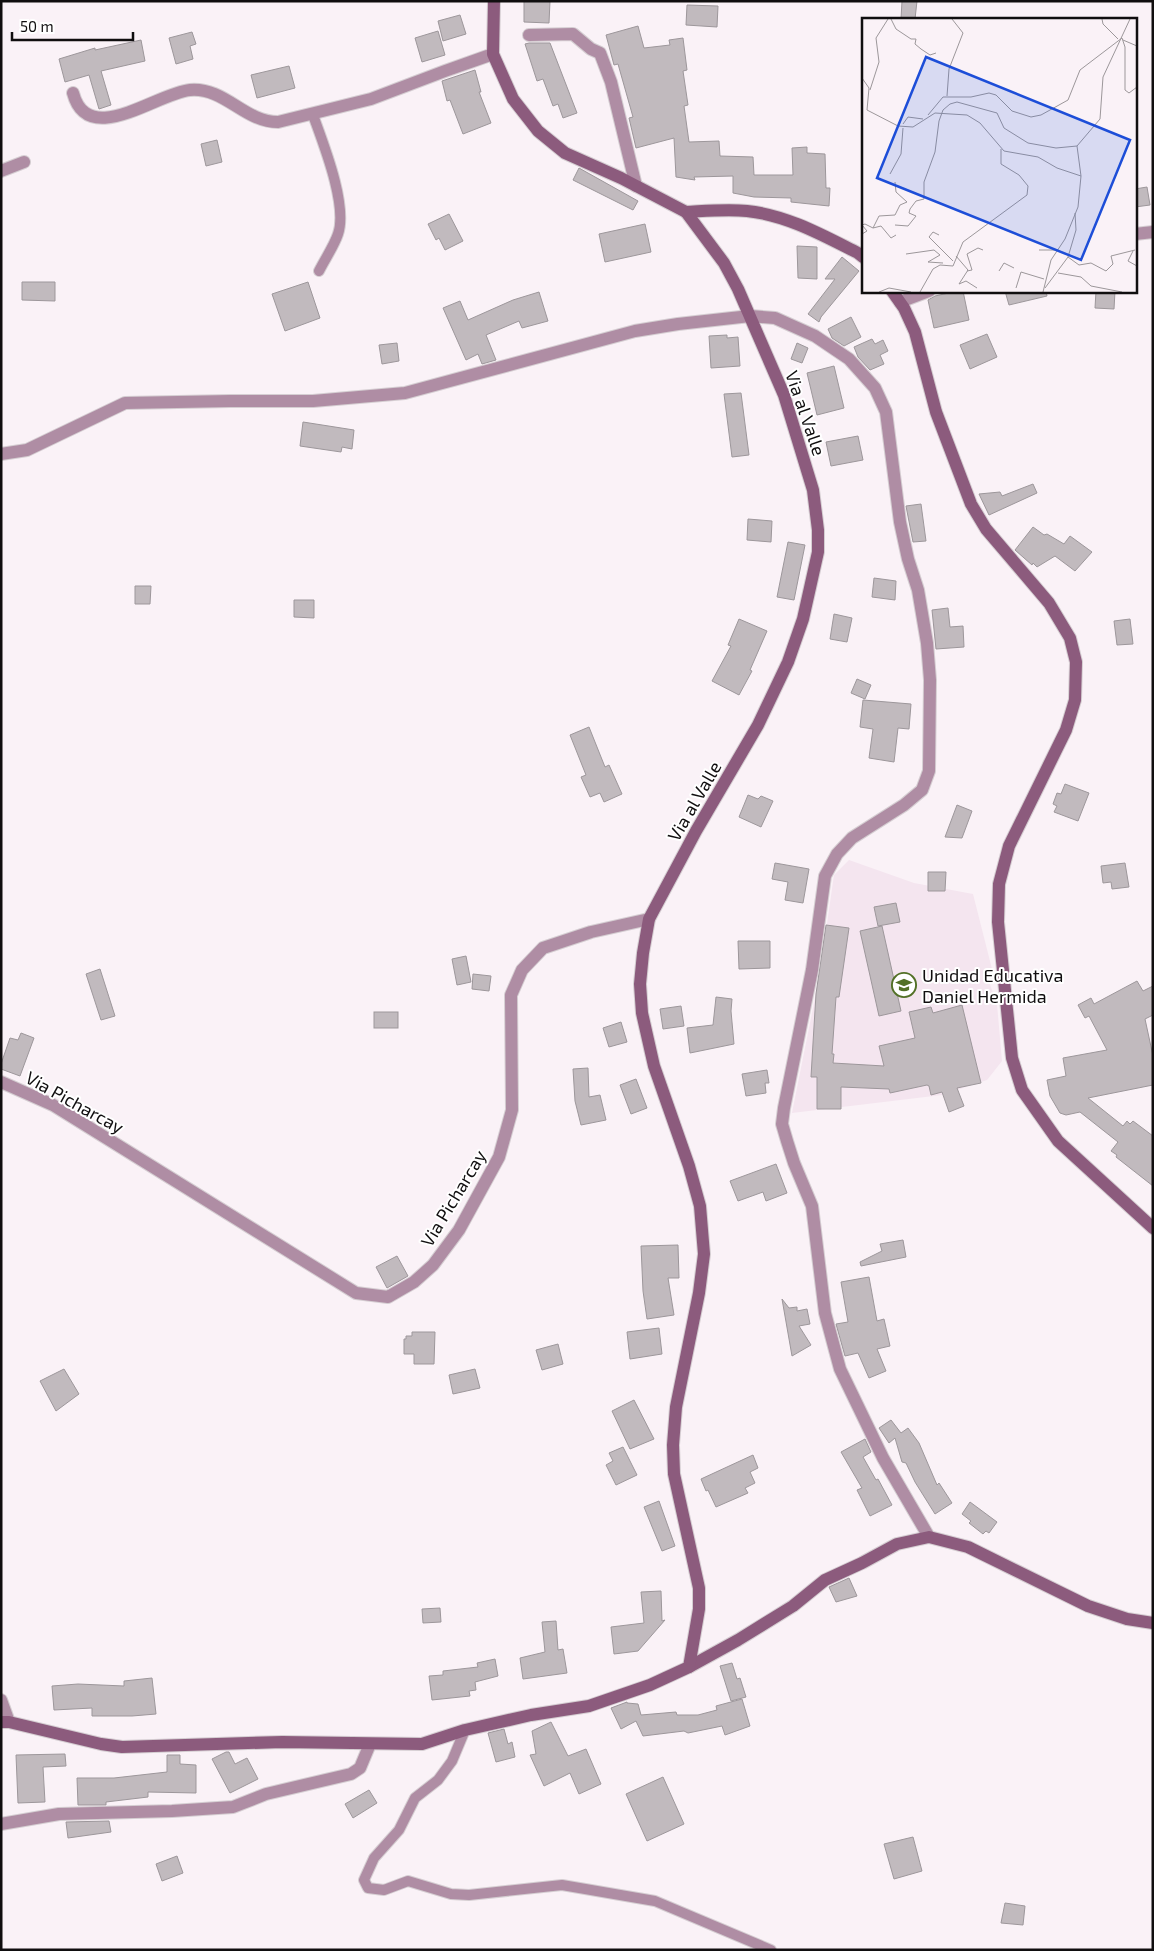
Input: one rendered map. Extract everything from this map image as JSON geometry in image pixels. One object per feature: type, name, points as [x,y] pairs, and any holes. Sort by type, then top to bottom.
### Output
[{"type":"main road","name":"Via al Valle","points":[[494,1],[493,54],[513,99],[538,131],[565,153],[686,212],[724,263],[750,316],[784,395],[813,490],[818,530],[818,552],[803,619],[788,662],[758,725],[696,831],[649,920],[640,984],[642,1013],[654,1066],[689,1166],[700,1206],[704,1254],[699,1293],[676,1407],[673,1445],[675,1483],[699,1588],[699,1609],[689,1667]]},
{"type":"main road","points":[[686,212],[748,211],[779,218],[806,228],[862,256]]},
{"type":"main road","points":[[896,297],[915,332],[936,412],[971,504],[986,529],[1049,604],[1070,638],[1076,662],[1075,700],[1066,730],[1009,846],[999,884],[998,922],[1012,1058],[1022,1090],[1058,1141],[1153,1228]]},
{"type":"main road","points":[[5,1722],[122,1747],[282,1742],[422,1744],[465,1730],[531,1715],[588,1706],[650,1685],[730,1645],[793,1606],[825,1580],[897,1544],[929,1537],[968,1547],[1088,1606],[1127,1619],[1153,1623]]},
{"type":"street","points":[[529,35],[573,34],[591,49],[600,53],[611,82],[636,186]]},
{"type":"street","points":[[73,93],[76,103],[83,112],[93,117],[108,118],[189,90],[215,93],[252,116],[268,122],[278,122],[371,99],[493,54]]},
{"type":"street","points":[[1,171],[24,162]]},
{"type":"street","points":[[1136,234],[1153,232]]},
{"type":"street","points":[[896,297],[924,292]]},
{"type":"street","points":[[1,454],[27,450],[125,403],[230,400],[313,401],[405,393],[634,331],[750,316],[775,318],[815,336],[848,359],[875,388],[886,412],[900,522],[908,559],[918,590],[927,643],[930,680],[929,771],[922,790],[904,805],[852,838],[837,854],[825,876],[812,970],[782,1124],[794,1163],[812,1206],[825,1313],[840,1369],[883,1458],[929,1537]]},
{"type":"street","name":"Via Picharcay","points":[[1,1082],[53,1105],[356,1293],[388,1297],[414,1282],[433,1266],[458,1230],[499,1157],[512,1110],[511,995],[522,970],[543,948],[591,932],[649,920]]},
{"type":"street","points":[[1,1700],[5,1722]]},
{"type":"street","points":[[1,1824],[59,1814],[172,1811],[232,1807],[266,1794],[351,1774],[360,1768],[370,1744]]},
{"type":"lane","points":[[312,115],[332,172],[341,216],[339,233],[319,271]]},
{"type":"lane","points":[[465,1730],[452,1761],[438,1780],[415,1798],[399,1830],[374,1858],[364,1880],[368,1888],[384,1890],[408,1881],[450,1894],[469,1896],[562,1885],[596,1890],[655,1901],[771,1950]]},
{"type":"shaded area","name":"Unidad Educativa Daniel Hermida","points":[[849,860],[914,883],[973,894],[993,973],[987,976],[997,1004],[1002,1061],[987,1080],[942,1095],[792,1113],[820,973],[834,875]]},
{"type":"building","points":[[524,1],[550,1],[549,23],[524,22]]},
{"type":"building","points":[[902,1],[917,1],[915,18],[901,18]]},
{"type":"building","points":[[687,5],[718,6],[717,27],[686,25]]},
{"type":"building","points":[[460,15],[466,34],[443,41],[438,21]]},
{"type":"building","points":[[638,26],[644,48],[670,45],[669,40],[683,38],[687,70],[683,71],[688,105],[684,106],[689,142],[719,141],[720,156],[753,157],[754,175],[793,175],[792,148],[807,147],[807,153],[825,154],[826,188],[830,188],[829,206],[791,202],[791,198],[754,197],[733,193],[733,176],[694,177],[695,180],[676,177],[674,138],[636,148],[629,118],[633,117],[618,64],[614,65],[606,35]]},
{"type":"building","points":[[438,31],[445,55],[422,62],[415,38]]},
{"type":"building","points":[[192,32],[196,44],[190,46],[193,59],[176,64],[169,38]]},
{"type":"building","points":[[141,40],[145,61],[101,71],[111,105],[99,109],[89,75],[65,82],[59,59],[95,48],[95,50]]},
{"type":"building","points":[[550,43],[577,113],[563,118],[558,104],[553,106],[543,79],[537,81],[525,44]]},
{"type":"building","points":[[289,66],[295,88],[257,98],[251,75]]},
{"type":"building","points":[[475,70],[481,92],[479,92],[491,123],[463,134],[450,100],[447,101],[442,81]]},
{"type":"building","points":[[217,140],[222,162],[206,166],[201,144]]},
{"type":"building","points":[[579,168],[638,201],[633,210],[573,180]]},
{"type":"building","points":[[1147,187],[1150,205],[1136,207],[1136,189]]},
{"type":"building","points":[[449,214],[463,241],[445,250],[439,238],[436,240],[428,224]]},
{"type":"building","points":[[645,224],[651,252],[605,262],[599,234]]},
{"type":"building","points":[[797,246],[817,247],[817,279],[798,278]]},
{"type":"building","points":[[842,257],[859,271],[821,317],[819,322],[808,314],[835,279],[825,279]]},
{"type":"building","points":[[22,282],[55,282],[55,301],[22,300]]},
{"type":"building","points":[[308,282],[320,318],[285,331],[272,294]]},
{"type":"building","points":[[539,292],[548,321],[522,328],[519,321],[486,335],[496,360],[482,364],[478,354],[466,360],[443,308],[460,301],[468,320],[513,300]]},
{"type":"building","points":[[963,292],[969,320],[934,328],[928,300],[935,296]]},
{"type":"building","points":[[1005,292],[1046,292],[1047,296],[1009,305]]},
{"type":"building","points":[[1096,292],[1115,292],[1114,309],[1095,308]]},
{"type":"building","points":[[851,317],[861,337],[844,346],[832,338],[828,329]]},
{"type":"building","points":[[987,334],[997,357],[970,369],[960,345]]},
{"type":"building","points":[[727,335],[727,338],[738,337],[740,366],[711,368],[709,336]]},
{"type":"building","points":[[872,339],[875,344],[883,340],[888,351],[880,355],[884,364],[870,370],[858,357],[854,347]]},
{"type":"building","points":[[397,343],[399,361],[382,364],[379,345]]},
{"type":"building","points":[[797,343],[808,348],[802,363],[791,359]]},
{"type":"building","points":[[834,366],[844,408],[817,415],[807,373]]},
{"type":"building","points":[[741,393],[749,455],[732,457],[724,394]]},
{"type":"building","points":[[303,422],[354,430],[352,449],[342,447],[341,452],[300,446]]},
{"type":"building","points":[[858,436],[863,460],[831,466],[826,442]]},
{"type":"building","points":[[1033,484],[1037,493],[989,515],[979,494],[1000,492],[1002,496]]},
{"type":"building","points":[[921,504],[926,541],[913,542],[906,506]]},
{"type":"building","points":[[748,519],[772,521],[771,542],[747,540]]},
{"type":"building","points":[[1033,527],[1044,535],[1047,534],[1064,544],[1070,536],[1092,552],[1075,571],[1055,556],[1037,567],[1033,563],[1032,565],[1015,550]]},
{"type":"building","points":[[788,542],[805,545],[794,600],[777,597]]},
{"type":"building","points":[[874,578],[896,581],[895,600],[872,597]]},
{"type":"building","points":[[135,586],[151,586],[150,604],[135,604]]},
{"type":"building","points":[[294,600],[314,600],[314,618],[294,617]]},
{"type":"building","points":[[948,608],[950,627],[963,626],[964,647],[936,649],[932,610]]},
{"type":"building","points":[[834,614],[852,618],[847,642],[830,639]]},
{"type":"building","points":[[739,619],[767,631],[750,670],[752,671],[739,695],[712,681],[731,646],[728,645]]},
{"type":"building","points":[[1130,619],[1133,644],[1117,645],[1114,621]]},
{"type":"building","points":[[857,679],[871,685],[865,699],[851,693]]},
{"type":"building","points":[[863,700],[911,704],[909,729],[898,728],[894,762],[869,758],[873,729],[860,727]]},
{"type":"building","points":[[589,727],[605,767],[609,765],[622,794],[604,802],[600,793],[590,797],[581,777],[586,775],[570,735]]},
{"type":"building","points":[[1065,784],[1089,793],[1078,821],[1054,812],[1057,806],[1053,804],[1057,793],[1061,794]]},
{"type":"building","points":[[748,795],[758,799],[761,796],[773,801],[761,827],[739,817]]},
{"type":"building","points":[[957,805],[972,811],[962,838],[945,837]]},
{"type":"building","points":[[775,863],[809,869],[803,903],[785,900],[788,882],[772,879]]},
{"type":"building","points":[[1125,863],[1129,887],[1112,889],[1111,882],[1103,883],[1101,866]]},
{"type":"building","points":[[928,872],[946,872],[945,891],[928,891]]},
{"type":"building","points":[[896,903],[900,922],[878,926],[874,907]]},
{"type":"building","points":[[826,925],[849,928],[839,997],[836,997],[833,1063],[884,1066],[879,1046],[915,1038],[909,1012],[931,1007],[933,1013],[962,1005],[981,1083],[957,1088],[964,1106],[949,1112],[942,1092],[931,1095],[927,1085],[890,1093],[889,1089],[841,1087],[841,1109],[817,1109],[817,1077],[811,1077],[816,994]]},
{"type":"building","points":[[882,926],[901,1011],[879,1016],[860,931]]},
{"type":"building","points":[[738,941],[770,941],[770,968],[739,969]]},
{"type":"building","points":[[466,956],[471,982],[457,985],[452,959]]},
{"type":"building","points":[[100,969],[115,1016],[101,1020],[86,974]]},
{"type":"building","points":[[473,974],[491,976],[489,991],[472,989]]},
{"type":"building","points":[[1137,981],[1143,991],[1153,986],[1153,1015],[1145,1019],[1153,1056],[1153,1085],[1088,1098],[1123,1126],[1127,1121],[1130,1124],[1133,1121],[1153,1136],[1153,1186],[1111,1151],[1118,1142],[1080,1112],[1066,1115],[1060,1113],[1050,1096],[1047,1080],[1066,1076],[1063,1058],[1107,1050],[1089,1016],[1085,1018],[1078,1005],[1091,998],[1094,1004]]},
{"type":"building","points":[[716,997],[732,999],[731,1011],[734,1044],[690,1053],[687,1028],[713,1025]]},
{"type":"building","points":[[681,1006],[684,1026],[663,1029],[660,1009]]},
{"type":"building","points":[[374,1012],[398,1012],[398,1028],[374,1028]]},
{"type":"building","points":[[621,1022],[627,1042],[609,1047],[603,1028]]},
{"type":"building","points":[[21,1033],[34,1038],[20,1076],[1,1069],[1,1064],[10,1038],[18,1040]]},
{"type":"building","points":[[588,1068],[589,1097],[600,1095],[606,1120],[581,1125],[575,1101],[573,1069]]},
{"type":"building","points":[[767,1070],[769,1083],[765,1083],[766,1093],[746,1096],[742,1074]]},
{"type":"building","points":[[636,1079],[647,1108],[631,1114],[620,1085]]},
{"type":"building","points":[[776,1164],[787,1193],[766,1201],[763,1192],[738,1201],[730,1181]]},
{"type":"building","points":[[903,1240],[906,1257],[861,1266],[860,1262],[882,1251],[880,1244]]},
{"type":"building","points":[[678,1245],[679,1278],[668,1278],[674,1315],[647,1319],[643,1291],[641,1246]]},
{"type":"building","points":[[397,1256],[408,1276],[387,1288],[376,1267]]},
{"type":"building","points":[[869,1277],[877,1321],[884,1319],[890,1346],[877,1349],[886,1371],[869,1378],[858,1353],[845,1356],[836,1324],[848,1322],[841,1282]]},
{"type":"building","points":[[782,1299],[789,1308],[797,1307],[797,1311],[807,1309],[810,1324],[799,1326],[811,1345],[792,1356]]},
{"type":"building","points":[[659,1328],[662,1354],[630,1359],[627,1332]]},
{"type":"building","points":[[412,1332],[435,1332],[434,1364],[414,1364],[414,1354],[404,1354],[404,1339],[406,1339],[406,1336],[412,1336]]},
{"type":"building","points":[[558,1344],[563,1364],[542,1370],[536,1350]]},
{"type":"building","points":[[64,1369],[79,1394],[56,1411],[40,1381]]},
{"type":"building","points":[[475,1369],[480,1388],[453,1394],[449,1375]]},
{"type":"building","points":[[634,1400],[654,1439],[630,1449],[612,1411]]},
{"type":"building","points":[[891,1420],[901,1433],[908,1428],[919,1443],[937,1485],[939,1483],[952,1503],[935,1514],[915,1482],[906,1463],[902,1462],[895,1438],[889,1443],[879,1428]]},
{"type":"building","points":[[865,1439],[871,1452],[863,1457],[892,1505],[870,1516],[857,1490],[862,1488],[841,1452]]},
{"type":"building","points":[[623,1447],[637,1475],[616,1485],[606,1465],[613,1461],[609,1453]]},
{"type":"building","points":[[753,1455],[758,1468],[750,1472],[755,1483],[745,1488],[748,1493],[716,1507],[701,1479]]},
{"type":"building","points":[[659,1501],[675,1546],[662,1551],[644,1507]]},
{"type":"building","points":[[970,1502],[997,1522],[989,1533],[986,1531],[983,1534],[969,1523],[971,1521],[962,1514]]},
{"type":"building","points":[[849,1578],[857,1596],[836,1602],[829,1587]]},
{"type":"building","points":[[661,1591],[662,1621],[665,1620],[638,1651],[614,1654],[611,1627],[644,1623],[641,1592]]},
{"type":"building","points":[[440,1608],[441,1622],[423,1623],[422,1609]]},
{"type":"building","points":[[556,1621],[558,1650],[563,1649],[567,1673],[523,1679],[520,1658],[545,1652],[542,1622]]},
{"type":"building","points":[[495,1659],[498,1676],[475,1682],[476,1690],[469,1691],[470,1696],[432,1700],[429,1676],[443,1675],[443,1671],[478,1667],[477,1663]]},
{"type":"building","points":[[732,1663],[737,1679],[740,1678],[746,1697],[731,1701],[720,1666]]},
{"type":"building","points":[[152,1678],[156,1714],[92,1716],[92,1708],[54,1710],[52,1686],[78,1684],[124,1686],[124,1681]]},
{"type":"building","points":[[742,1699],[750,1726],[725,1735],[722,1726],[688,1733],[684,1731],[643,1736],[636,1721],[621,1729],[611,1708],[627,1702],[638,1704],[641,1715],[676,1712],[677,1715],[698,1715],[717,1710],[716,1706]]},
{"type":"building","points":[[551,1722],[568,1756],[586,1749],[601,1784],[579,1794],[570,1773],[544,1786],[530,1755],[536,1754],[532,1731]]},
{"type":"building","points":[[504,1729],[508,1744],[512,1742],[515,1757],[496,1762],[488,1733]]},
{"type":"building","points":[[229,1752],[235,1764],[247,1758],[258,1779],[230,1793],[212,1759]]},
{"type":"building","points":[[65,1754],[66,1766],[43,1767],[45,1802],[18,1803],[16,1755]]},
{"type":"building","points":[[167,1755],[180,1755],[180,1764],[196,1765],[196,1793],[148,1792],[148,1797],[106,1802],[106,1805],[78,1805],[77,1778],[114,1778],[167,1772]]},
{"type":"building","points":[[663,1777],[684,1824],[647,1841],[626,1794]]},
{"type":"building","points":[[369,1790],[377,1803],[353,1818],[345,1804]]},
{"type":"building","points":[[109,1821],[111,1832],[68,1838],[66,1822]]},
{"type":"building","points":[[913,1837],[922,1871],[894,1879],[884,1844]]},
{"type":"building","points":[[177,1856],[183,1873],[162,1881],[156,1864]]},
{"type":"building","points":[[1005,1903],[1025,1906],[1023,1925],[1001,1923]]},
{"type":"place","name":"Unidad Educativa Daniel Hermida","points":[[904,985]]}]
